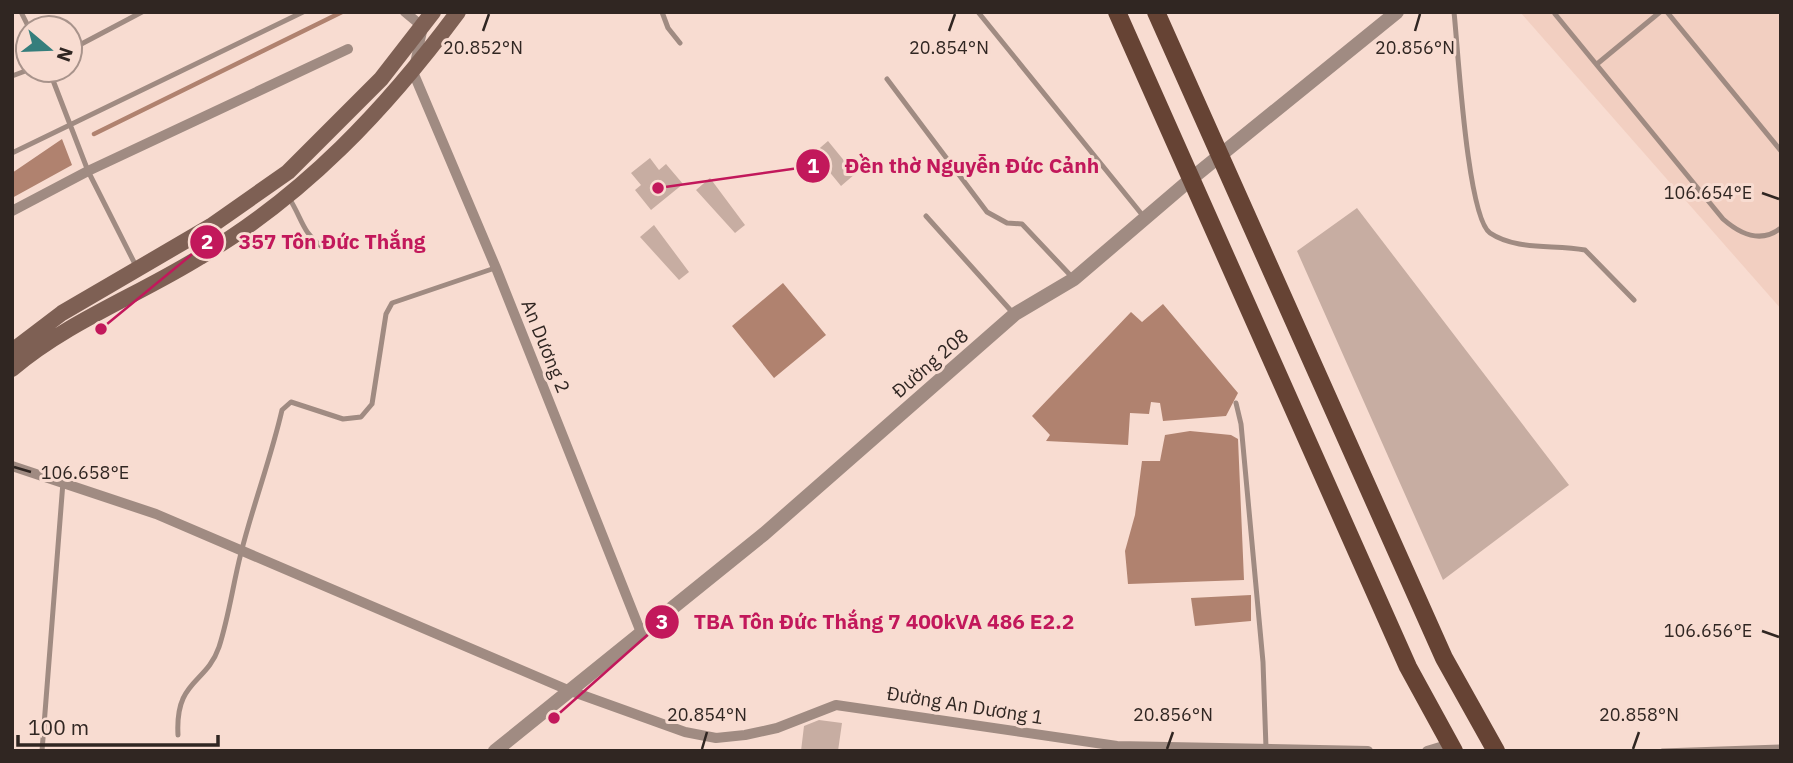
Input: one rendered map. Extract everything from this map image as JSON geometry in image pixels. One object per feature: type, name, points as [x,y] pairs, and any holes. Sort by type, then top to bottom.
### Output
[{"type":"main road","points":[[12,351],[62,313],[211,226],[288,172],[355,107],[433,12]]},
{"type":"main road","points":[[12,369],[37,348],[203,256],[287,195],[344,148],[413,72],[458,12]]},
{"type":"main road","points":[[1116,12],[1408,667],[1452,747]]},
{"type":"main road","points":[[1156,12],[1444,658],[1496,751]]},
{"type":"street","points":[[405,12],[423,27],[413,72]]},
{"type":"street","name":"Đường 208","points":[[495,751],[764,534],[1015,314],[1074,279],[1191,179],[1398,12]]},
{"type":"street","points":[[12,211],[88,171],[348,49]]},
{"type":"street","name":"An Dương 2","points":[[413,72],[496,268],[642,635]]},
{"type":"street","name":"Đường An Dương 1","points":[[12,466],[156,514],[568,690],[685,732],[716,738],[777,728],[836,705],[1117,746],[1368,751]]},
{"type":"street","points":[[1427,751],[1452,747]]},
{"type":"lane","points":[[84,42],[133,14],[142,12]]},
{"type":"lane","points":[[12,153],[70,122],[303,12]]},
{"type":"lane","points":[[662,12],[668,27],[680,44]]},
{"type":"lane","points":[[978,12],[1146,219]]},
{"type":"lane","points":[[1454,12],[1471,177],[1479,214],[1487,232],[1504,241],[1523,245],[1585,250],[1634,300]]},
{"type":"lane","points":[[1597,64],[1660,12]]},
{"type":"lane","points":[[1667,12],[1781,151]]},
{"type":"lane","points":[[1555,13],[1723,219],[1749,236],[1773,234],[1781,229]]},
{"type":"lane","points":[[887,79],[987,212],[1007,223],[1021,224],[1074,279]]},
{"type":"lane","points":[[55,84],[88,171],[138,270]]},
{"type":"lane","points":[[287,195],[302,217],[307,235],[321,246]]},
{"type":"lane","points":[[926,216],[1015,314]]},
{"type":"lane","points":[[178,735],[177,716],[186,692],[211,663],[219,646],[241,551],[284,407],[291,402],[342,419],[361,417],[372,404],[386,314],[392,303],[496,268]]},
{"type":"lane","points":[[1236,403],[1263,662],[1266,748]]},
{"type":"lane","points":[[42,751],[63,482]]},
{"type":"lane","points":[[1662,751],[1781,747]]},
{"type":"shaded area","points":[[1520,12],[1781,12],[1781,309]]},
{"type":"shaded area","points":[[62,139],[72,165],[12,198],[12,173]]},
{"type":"shaded area","points":[[783,283],[826,335],[774,378],[732,326]]},
{"type":"shaded area","points":[[1163,304],[1238,393],[1226,416],[1163,421],[1160,403],[1151,402],[1149,414],[1130,413],[1128,445],[1046,441],[1050,435],[1032,416],[1131,312],[1142,322]]},
{"type":"shaded area","points":[[1190,431],[1231,435],[1238,439],[1244,580],[1128,584],[1125,551],[1135,515],[1142,461],[1160,461],[1165,435]]},
{"type":"shaded area","points":[[1251,595],[1251,621],[1195,626],[1191,598]]},
{"type":"building","points":[[828,141],[855,174],[841,186],[814,153]]},
{"type":"building","points":[[650,158],[659,170],[666,164],[683,184],[651,210],[635,190],[641,185],[631,173]]},
{"type":"building","points":[[710,178],[745,225],[735,233],[696,190]]},
{"type":"building","points":[[1357,208],[1569,485],[1443,580],[1297,251]]},
{"type":"building","points":[[654,225],[689,272],[679,280],[640,237]]},
{"type":"building","points":[[819,720],[842,723],[838,751],[801,751],[804,726]]},
{"type":"waterway","points":[[94,134],[342,12]]},
{"type":"place","name":"Đền thờ Nguyễn Đức Cảnh","points":[[658,188]]},
{"type":"place","name":"357 Tôn Đức Thắng","points":[[101,329]]},
{"type":"place","name":"TBA Tôn Đức Thắng 7 400kVA 486 E2.2","points":[[554,718]]}]
